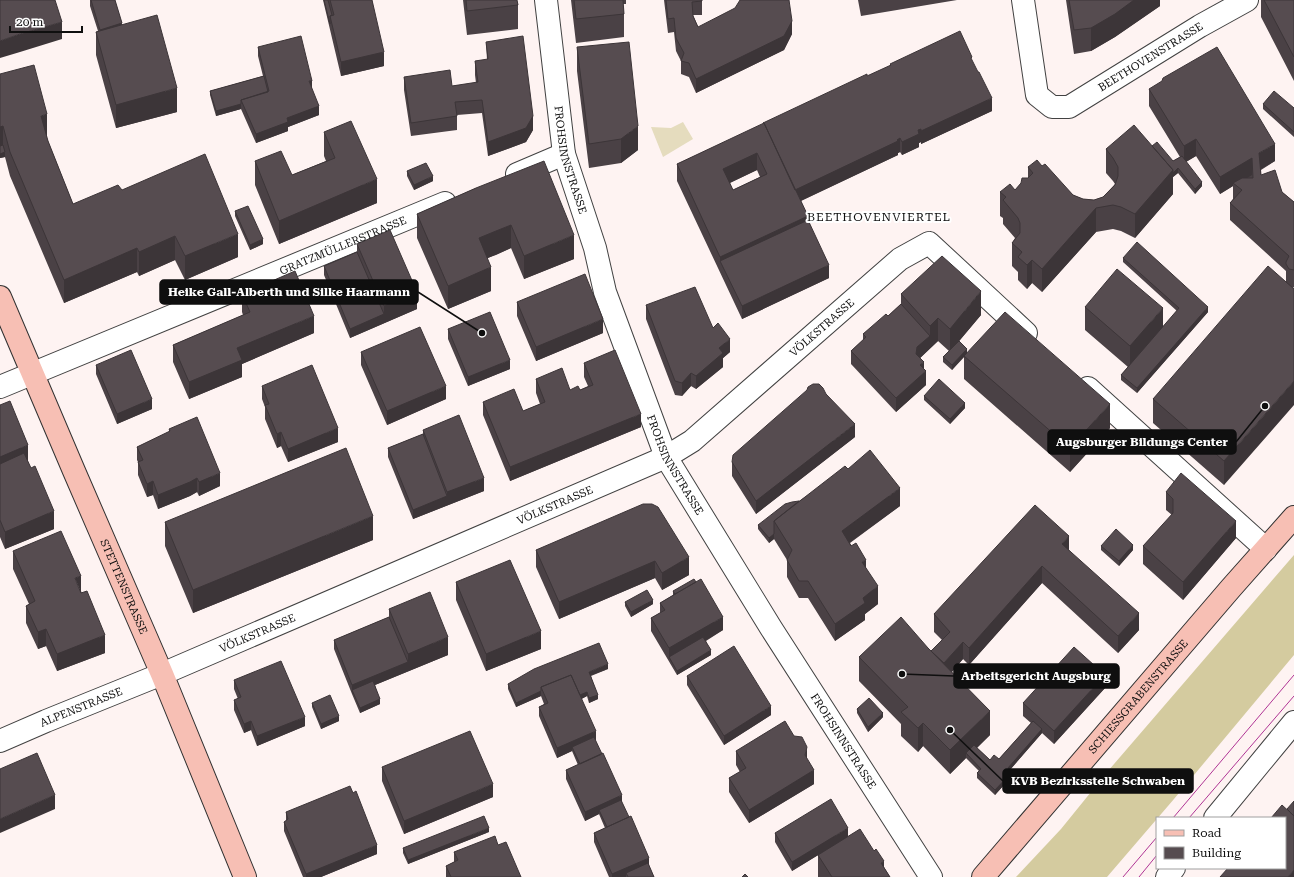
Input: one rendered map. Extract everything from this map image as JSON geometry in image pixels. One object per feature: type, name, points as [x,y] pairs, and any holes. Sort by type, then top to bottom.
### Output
[{"type":"street","name":"FROHSINNSTRASSE","points":[[546,0],[564,154],[595,248],[605,292],[666,457],[775,634],[931,877]]},
{"type":"street","name":"BEETHOVENSTRASSE","points":[[1023,0],[1037,95],[1052,107],[1070,107],[1200,26],[1247,0]]},
{"type":"street","points":[[497,182],[564,154]]},
{"type":"street","name":"GRATZMÜLLERSTRASSE","points":[[0,387],[461,197]]},
{"type":"street","name":"VÖLKSTRASSE","points":[[162,674],[666,457],[692,441],[900,259],[929,243],[1006,316],[1043,347]]},
{"type":"street","name":"STETTENSTRASSE","points":[[0,297],[162,674],[245,877]]},
{"type":"street","points":[[1072,373],[1266,549]]},
{"type":"street","name":"SCHIESSGRABENSTRASSE","points":[[983,877],[1231,588],[1294,517]]},
{"type":"street","name":"ALPENSTRASSE","points":[[0,741],[162,674]]},
{"type":"street","points":[[1216,817],[1294,722]]},
{"type":"street","points":[[1166,877],[1173,869]]},
{"type":"shaded area","points":[[683,122],[693,139],[663,157],[651,127],[671,128]]},
{"type":"shaded area","points":[[1294,555],[1294,655],[1107,877],[1016,877],[1061,829],[1108,771]]},
{"type":"building","points":[[0,0],[55,0],[62,22],[0,41]]},
{"type":"building","points":[[91,0],[115,0],[122,23],[100,30]]},
{"type":"building","points":[[324,0],[328,0],[332,15],[330,16],[330,24]]},
{"type":"building","points":[[330,0],[372,0],[384,52],[341,62],[330,16],[334,15]]},
{"type":"building","points":[[466,0],[517,0],[518,5],[467,11]]},
{"type":"building","points":[[574,0],[623,0],[624,14],[576,19]]},
{"type":"building","points":[[666,0],[702,0],[692,2],[693,16],[698,27],[735,8],[740,0],[789,0],[792,21],[784,36],[696,79],[689,63],[681,61],[684,53],[676,38],[674,18],[668,19]]},
{"type":"building","points":[[1069,0],[1134,0],[1115,14],[1091,28],[1074,30]]},
{"type":"building","points":[[1264,0],[1294,0],[1294,57]]},
{"type":"building","points":[[157,15],[177,88],[116,105],[96,32]]},
{"type":"building","points":[[960,31],[972,57],[971,58],[992,98],[921,131],[921,129],[918,130],[919,134],[902,142],[900,138],[897,140],[898,141],[795,190],[763,123],[867,74],[867,76],[891,65],[890,64]]},
{"type":"building","points":[[301,36],[312,81],[309,81],[319,106],[287,118],[288,122],[256,134],[241,100],[269,91],[258,47]]},
{"type":"building","points":[[523,36],[533,116],[526,128],[488,142],[482,100],[455,102],[457,116],[411,123],[404,77],[450,70],[452,86],[478,82],[475,61],[488,59],[486,42]]},
{"type":"building","points":[[629,42],[638,126],[621,139],[589,144],[577,47]]},
{"type":"building","points":[[1217,47],[1275,144],[1259,153],[1261,175],[1275,170],[1282,192],[1294,202],[1294,270],[1289,269],[1286,264],[1289,256],[1230,203],[1242,190],[1233,183],[1242,178],[1253,178],[1252,158],[1220,177],[1196,139],[1184,146],[1149,89],[1162,81],[1163,78]]},
{"type":"building","points":[[34,65],[47,114],[41,116],[48,141],[73,204],[118,185],[122,190],[205,154],[238,234],[185,256],[175,236],[139,252],[137,248],[64,280],[10,152],[3,126],[0,127],[0,74]]},
{"type":"building","points":[[264,76],[268,92],[241,100],[241,104],[216,111],[210,91]]},
{"type":"building","points":[[1274,91],[1294,108],[1294,132],[1263,104]]},
{"type":"building","points":[[351,121],[377,179],[279,221],[255,161],[281,151],[292,175],[335,158],[324,132]]},
{"type":"building","points":[[764,123],[808,216],[720,257],[677,164]],"holes":[[[757,153],[767,174],[733,190],[723,169]]]},
{"type":"building","points":[[1134,125],[1173,170],[1135,214],[1113,205],[1096,208],[1042,269],[1032,260],[1027,265],[1018,257],[1022,252],[1012,243],[1020,233],[1020,223],[1018,218],[1003,200],[1006,197],[1000,192],[1010,184],[1015,190],[1021,183],[1022,178],[1028,178],[1033,173],[1028,167],[1037,160],[1042,166],[1045,164],[1073,195],[1083,199],[1094,200],[1103,197],[1115,185],[1118,176],[1118,167],[1106,149]]},
{"type":"building","points":[[1157,142],[1173,161],[1182,156],[1202,182],[1195,189],[1178,168],[1173,173],[1173,170],[1152,146]]},
{"type":"building","points":[[3,145],[5,152],[0,154],[0,146]]},
{"type":"building","points":[[544,161],[574,235],[524,256],[511,225],[496,231],[479,238],[491,267],[448,286],[417,214],[476,188]]},
{"type":"building","points":[[426,163],[433,176],[414,185],[407,171]]},
{"type":"building","points":[[248,206],[263,239],[250,245],[235,211]]},
{"type":"building","points":[[808,220],[829,265],[742,306],[720,261]]},
{"type":"building","points":[[390,230],[417,292],[384,306],[357,244]]},
{"type":"building","points":[[1137,242],[1208,307],[1137,388],[1121,375],[1179,308],[1123,258]]},
{"type":"building","points":[[357,252],[384,314],[350,329],[324,266]]},
{"type":"building","points":[[942,256],[981,291],[950,329],[938,318],[930,326],[901,294]]},
{"type":"building","points":[[1268,266],[1294,289],[1294,381],[1224,461],[1153,399]]},
{"type":"building","points":[[1117,269],[1163,308],[1130,346],[1085,307]]},
{"type":"building","points":[[295,271],[314,316],[237,348],[242,360],[189,382],[173,345],[250,312],[242,294]]},
{"type":"building","points":[[585,274],[603,319],[536,347],[517,302]]},
{"type":"building","points":[[695,287],[713,328],[718,323],[730,339],[719,348],[723,353],[696,376],[691,373],[682,383],[675,381],[646,305]]},
{"type":"building","points":[[901,304],[930,336],[917,347],[916,354],[924,362],[920,365],[926,371],[896,398],[851,351],[866,337],[863,334],[886,314],[888,316]]},
{"type":"building","points":[[490,312],[510,360],[468,377],[448,329]]},
{"type":"building","points":[[1005,312],[1110,404],[1070,448],[964,356]]},
{"type":"building","points":[[420,327],[446,386],[387,411],[361,352]]},
{"type":"building","points":[[959,341],[967,349],[952,365],[943,357]]},
{"type":"building","points":[[131,350],[152,399],[117,414],[96,365]]},
{"type":"building","points":[[615,350],[641,414],[510,467],[483,402],[514,389],[523,411],[545,402],[536,379],[562,368],[570,390],[578,386],[580,390],[593,385],[584,363]]},
{"type":"building","points":[[312,365],[338,428],[288,449],[281,432],[277,434],[265,405],[269,404],[262,386]]},
{"type":"building","points":[[939,379],[965,403],[950,419],[924,396]]},
{"type":"building","points":[[813,384],[819,384],[826,394],[855,424],[756,501],[732,462],[733,455]]},
{"type":"building","points":[[10,401],[28,445],[0,457],[0,405]]},
{"type":"building","points":[[459,415],[484,478],[447,492],[423,430]]},
{"type":"building","points":[[197,417],[220,473],[199,482],[197,478],[158,495],[153,481],[147,484],[138,462],[143,460],[137,447],[170,431],[169,429]]},
{"type":"building","points":[[423,434],[447,496],[413,510],[388,448]]},
{"type":"building","points":[[346,448],[373,516],[193,590],[165,522]]},
{"type":"building","points":[[870,450],[900,488],[842,531],[851,546],[856,543],[866,560],[862,562],[878,586],[863,598],[865,603],[835,624],[808,581],[799,581],[787,560],[792,550],[774,521],[845,466],[848,469]]},
{"type":"building","points":[[24,453],[31,468],[35,466],[54,511],[5,532],[0,520],[0,464]]},
{"type":"building","points":[[1181,473],[1236,521],[1183,582],[1143,546],[1173,513],[1173,499],[1166,492]]},
{"type":"building","points":[[799,501],[774,521],[774,534],[769,538],[758,525],[785,504]]},
{"type":"building","points":[[643,504],[652,504],[658,507],[689,557],[662,573],[655,561],[559,602],[536,550]]},
{"type":"building","points":[[1035,505],[1069,536],[1062,544],[1139,613],[1118,636],[1042,566],[969,648],[963,642],[944,663],[931,651],[950,632],[934,614]]},
{"type":"building","points":[[1116,529],[1133,545],[1119,561],[1101,546]]},
{"type":"building","points":[[61,531],[81,576],[75,578],[78,586],[81,593],[87,591],[105,635],[57,654],[46,629],[38,632],[26,606],[35,601],[13,551]]},
{"type":"building","points":[[510,560],[541,631],[486,654],[456,582]]},
{"type":"building","points":[[694,579],[696,582],[675,594],[673,591]]},
{"type":"building","points":[[701,579],[723,617],[669,648],[651,618],[665,610],[660,603]]},
{"type":"building","points":[[647,590],[653,600],[631,612],[625,602]]},
{"type":"building","points":[[430,592],[448,637],[408,654],[389,609]]},
{"type":"building","points":[[389,617],[408,662],[352,685],[334,640]]},
{"type":"building","points":[[901,617],[928,648],[990,711],[950,750],[923,723],[918,728],[901,712],[908,707],[859,657]]},
{"type":"building","points":[[703,637],[711,650],[677,671],[669,657]]},
{"type":"building","points":[[599,643],[608,664],[589,672],[598,695],[589,698],[587,692],[580,695],[571,675],[541,687],[541,691],[516,703],[508,684],[534,669]]},
{"type":"building","points":[[734,646],[771,706],[724,736],[687,676]]},
{"type":"building","points":[[1074,647],[1105,675],[1054,731],[1023,703]]},
{"type":"building","points":[[281,661],[305,717],[257,736],[251,721],[244,724],[234,700],[241,697],[234,680]]},
{"type":"building","points":[[571,675],[596,731],[557,748],[539,707],[548,703],[541,687]]},
{"type":"building","points":[[373,681],[380,699],[360,708],[352,690]]},
{"type":"building","points":[[330,695],[339,716],[321,724],[312,703]]},
{"type":"building","points":[[869,698],[883,713],[868,727],[857,709]]},
{"type":"building","points":[[785,721],[794,736],[802,737],[807,747],[805,755],[814,770],[749,810],[729,778],[746,768],[736,751]]},
{"type":"building","points":[[1033,721],[1042,729],[1008,768],[1012,772],[995,790],[977,773],[981,769],[966,753],[974,745],[990,760],[994,755],[999,759]]},
{"type":"building","points":[[470,731],[493,784],[404,821],[382,767]]},
{"type":"building","points":[[594,737],[602,754],[580,764],[572,747]]},
{"type":"building","points":[[37,753],[55,795],[0,819],[0,769]]},
{"type":"building","points":[[603,753],[622,795],[585,812],[566,770]]},
{"type":"building","points":[[350,786],[353,793],[356,791],[377,845],[306,874],[284,822],[288,819],[286,812]]},
{"type":"building","points":[[831,799],[848,828],[792,862],[775,833]]},
{"type":"building","points":[[621,800],[629,817],[607,827],[599,810]]},
{"type":"building","points":[[1294,801],[1294,816],[1287,809]]},
{"type":"building","points":[[1282,805],[1294,816],[1294,870],[1288,877],[1220,877],[1227,869],[1286,869],[1286,817],[1272,817]]},
{"type":"building","points":[[484,816],[489,828],[408,860],[403,848]]},
{"type":"building","points":[[631,816],[649,858],[612,874],[594,833]]},
{"type":"building","points":[[860,829],[874,851],[876,849],[884,861],[881,863],[890,877],[832,877],[818,855]]},
{"type":"building","points":[[495,836],[498,845],[506,842],[521,877],[451,877],[446,866],[458,860],[454,852]]},
{"type":"building","points":[[648,863],[654,877],[628,877],[626,873]]},
{"type":"tram line","points":[[1174,817],[1294,675]]},
{"type":"tram line","points":[[1190,817],[1294,696]]},
{"type":"tram line","points":[[1123,877],[1156,838]]},
{"type":"tram line","points":[[1139,877],[1156,856]]},
{"type":"place","name":"Heike Gall-Alberth und Silke Haarmann","points":[[482,333]]},
{"type":"place","name":"Augsburger Bildungs Center","points":[[1265,406]]},
{"type":"place","name":"Arbeitsgericht Augsburg","points":[[902,674]]},
{"type":"place","name":"KVB Bezirksstelle Schwaben","points":[[950,730]]},
{"type":"district","name":"BEETHOVENVIERTEL","points":[[879,217]]}]
